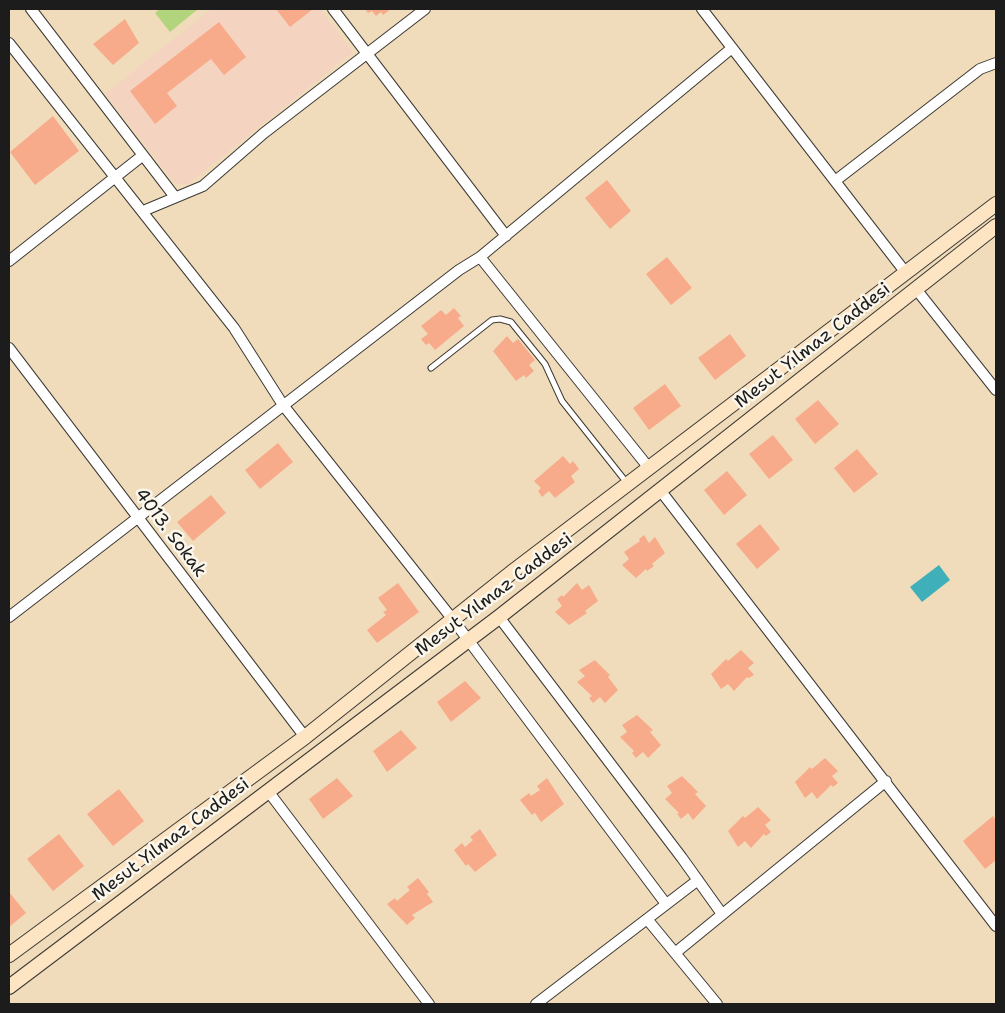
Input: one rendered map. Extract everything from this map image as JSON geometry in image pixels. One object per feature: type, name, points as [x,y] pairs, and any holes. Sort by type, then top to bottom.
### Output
[{"type":"main road","name":"Mesut Yılmaz Caddesi","points":[[9,955],[304,737],[454,621],[516,569],[996,204]]},
{"type":"main road","name":"Mesut Yılmaz Caddesi","points":[[9,987],[499,617],[996,226]]},
{"type":"street","points":[[31,9],[174,197]]},
{"type":"street","points":[[334,9],[506,236]]},
{"type":"street","points":[[142,211],[203,186],[264,133],[425,9]]},
{"type":"street","points":[[702,9],[906,273]]},
{"type":"street","points":[[9,43],[234,328],[283,405],[454,621],[666,904]]},
{"type":"street","points":[[9,616],[459,270],[480,257],[732,48]]},
{"type":"street","points":[[835,181],[980,69],[996,63]]},
{"type":"street","points":[[9,261],[142,156]]},
{"type":"street","points":[[480,257],[649,468]]},
{"type":"street","points":[[916,289],[996,390]]},
{"type":"street","name":"4013. Sokak","points":[[9,348],[304,737]]},
{"type":"street","points":[[660,490],[996,926]]},
{"type":"street","points":[[499,617],[722,914]]},
{"type":"street","points":[[675,953],[886,781]]},
{"type":"street","points":[[268,791],[429,1004]]},
{"type":"street","points":[[536,1004],[698,880]]},
{"type":"street","points":[[647,919],[717,1004]]},
{"type":"lane","points":[[430,368],[492,320],[500,319],[511,322],[545,364],[562,401],[628,484]]},
{"type":"shaded area","points":[[211,9],[320,9],[353,52],[187,185],[175,183],[105,94]]},
{"type":"green space","points":[[160,9],[198,9],[170,32],[155,13]]},
{"type":"water","points":[[939,565],[950,580],[922,602],[910,587]]},
{"type":"building","points":[[276,9],[313,9],[290,27]]},
{"type":"building","points":[[365,9],[391,9],[383,15],[381,12],[376,16],[372,11],[368,13]]},
{"type":"building","points":[[125,19],[139,43],[113,65],[93,44]]},
{"type":"building","points":[[219,22],[246,57],[224,75],[211,59],[167,93],[177,106],[155,124],[130,91]]},
{"type":"building","points":[[53,116],[79,151],[35,185],[10,152]]},
{"type":"building","points":[[607,180],[631,211],[610,229],[585,198]]},
{"type":"building","points":[[667,257],[692,288],[671,305],[646,274]]},
{"type":"building","points":[[454,308],[461,316],[458,318],[464,326],[435,350],[429,343],[426,345],[421,339],[428,334],[421,326],[441,310],[446,315]]},
{"type":"building","points":[[730,334],[746,356],[715,380],[698,358]]},
{"type":"building","points":[[507,336],[513,343],[518,339],[535,360],[529,365],[534,371],[526,378],[524,375],[516,381],[493,351]]},
{"type":"building","points":[[665,384],[681,406],[649,430],[633,408]]},
{"type":"building","points":[[818,400],[839,424],[815,444],[795,419]]},
{"type":"building","points":[[773,435],[793,460],[769,479],[749,454]]},
{"type":"building","points":[[278,443],[293,462],[260,489],[245,470]]},
{"type":"building","points":[[857,449],[878,474],[854,493],[834,468]]},
{"type":"building","points":[[563,456],[570,464],[573,461],[579,469],[571,476],[575,482],[555,498],[549,491],[542,497],[538,491],[541,488],[534,481]]},
{"type":"building","points":[[727,471],[747,495],[724,515],[704,490]]},
{"type":"building","points":[[211,495],[226,513],[193,541],[177,522]]},
{"type":"building","points":[[760,524],[780,549],[757,569],[736,544]]},
{"type":"building","points":[[644,535],[649,543],[655,537],[665,553],[652,564],[654,566],[647,571],[646,569],[636,578],[622,565],[629,559],[624,552],[640,541],[639,539]]},
{"type":"building","points":[[398,583],[419,612],[377,643],[367,630],[386,615],[383,612],[387,610],[378,598]]},
{"type":"building","points":[[577,583],[582,590],[589,585],[598,601],[585,611],[587,613],[569,625],[555,612],[562,606],[557,599],[562,595],[563,597]]},
{"type":"building","points":[[741,650],[754,663],[748,668],[754,675],[749,678],[747,677],[734,691],[728,684],[721,689],[711,674],[726,659],[728,661]]},
{"type":"building","points":[[595,660],[610,675],[608,677],[618,690],[605,703],[600,697],[593,703],[589,698],[592,696],[577,682],[585,676],[579,670]]},
{"type":"building","points":[[465,681],[481,698],[451,722],[437,702]]},
{"type":"building","points":[[637,715],[653,730],[650,732],[661,745],[648,758],[643,752],[636,758],[632,753],[634,751],[620,737],[627,732],[622,725]]},
{"type":"building","points":[[401,730],[417,748],[387,772],[373,751]]},
{"type":"building","points":[[825,758],[838,771],[832,776],[838,783],[833,787],[831,785],[817,799],[812,792],[805,798],[795,782],[810,767],[812,769]]},
{"type":"building","points":[[682,776],[698,792],[695,794],[706,806],[693,820],[688,813],[681,819],[677,814],[679,813],[665,799],[672,793],[667,786]]},
{"type":"building","points":[[337,778],[353,796],[323,819],[309,799]]},
{"type":"building","points":[[547,778],[564,804],[541,822],[535,813],[532,815],[520,800],[529,793],[531,796],[540,790],[537,786]]},
{"type":"building","points":[[119,789],[144,821],[113,846],[87,814]]},
{"type":"building","points":[[758,807],[771,820],[765,825],[771,832],[766,836],[764,834],[751,848],[745,841],[738,847],[728,831],[743,816],[745,818]]},
{"type":"building","points":[[993,816],[996,820],[996,860],[985,869],[963,841]]},
{"type":"building","points":[[480,829],[497,855],[475,872],[468,864],[466,866],[454,850],[462,843],[465,847],[473,840],[470,837]]},
{"type":"building","points":[[59,834],[84,866],[53,891],[27,859]]},
{"type":"building","points":[[418,878],[429,892],[427,894],[433,902],[412,915],[415,918],[407,925],[387,904],[395,898],[397,901],[410,890],[407,887]]},
{"type":"building","points":[[9,892],[26,913],[9,927]]}]
